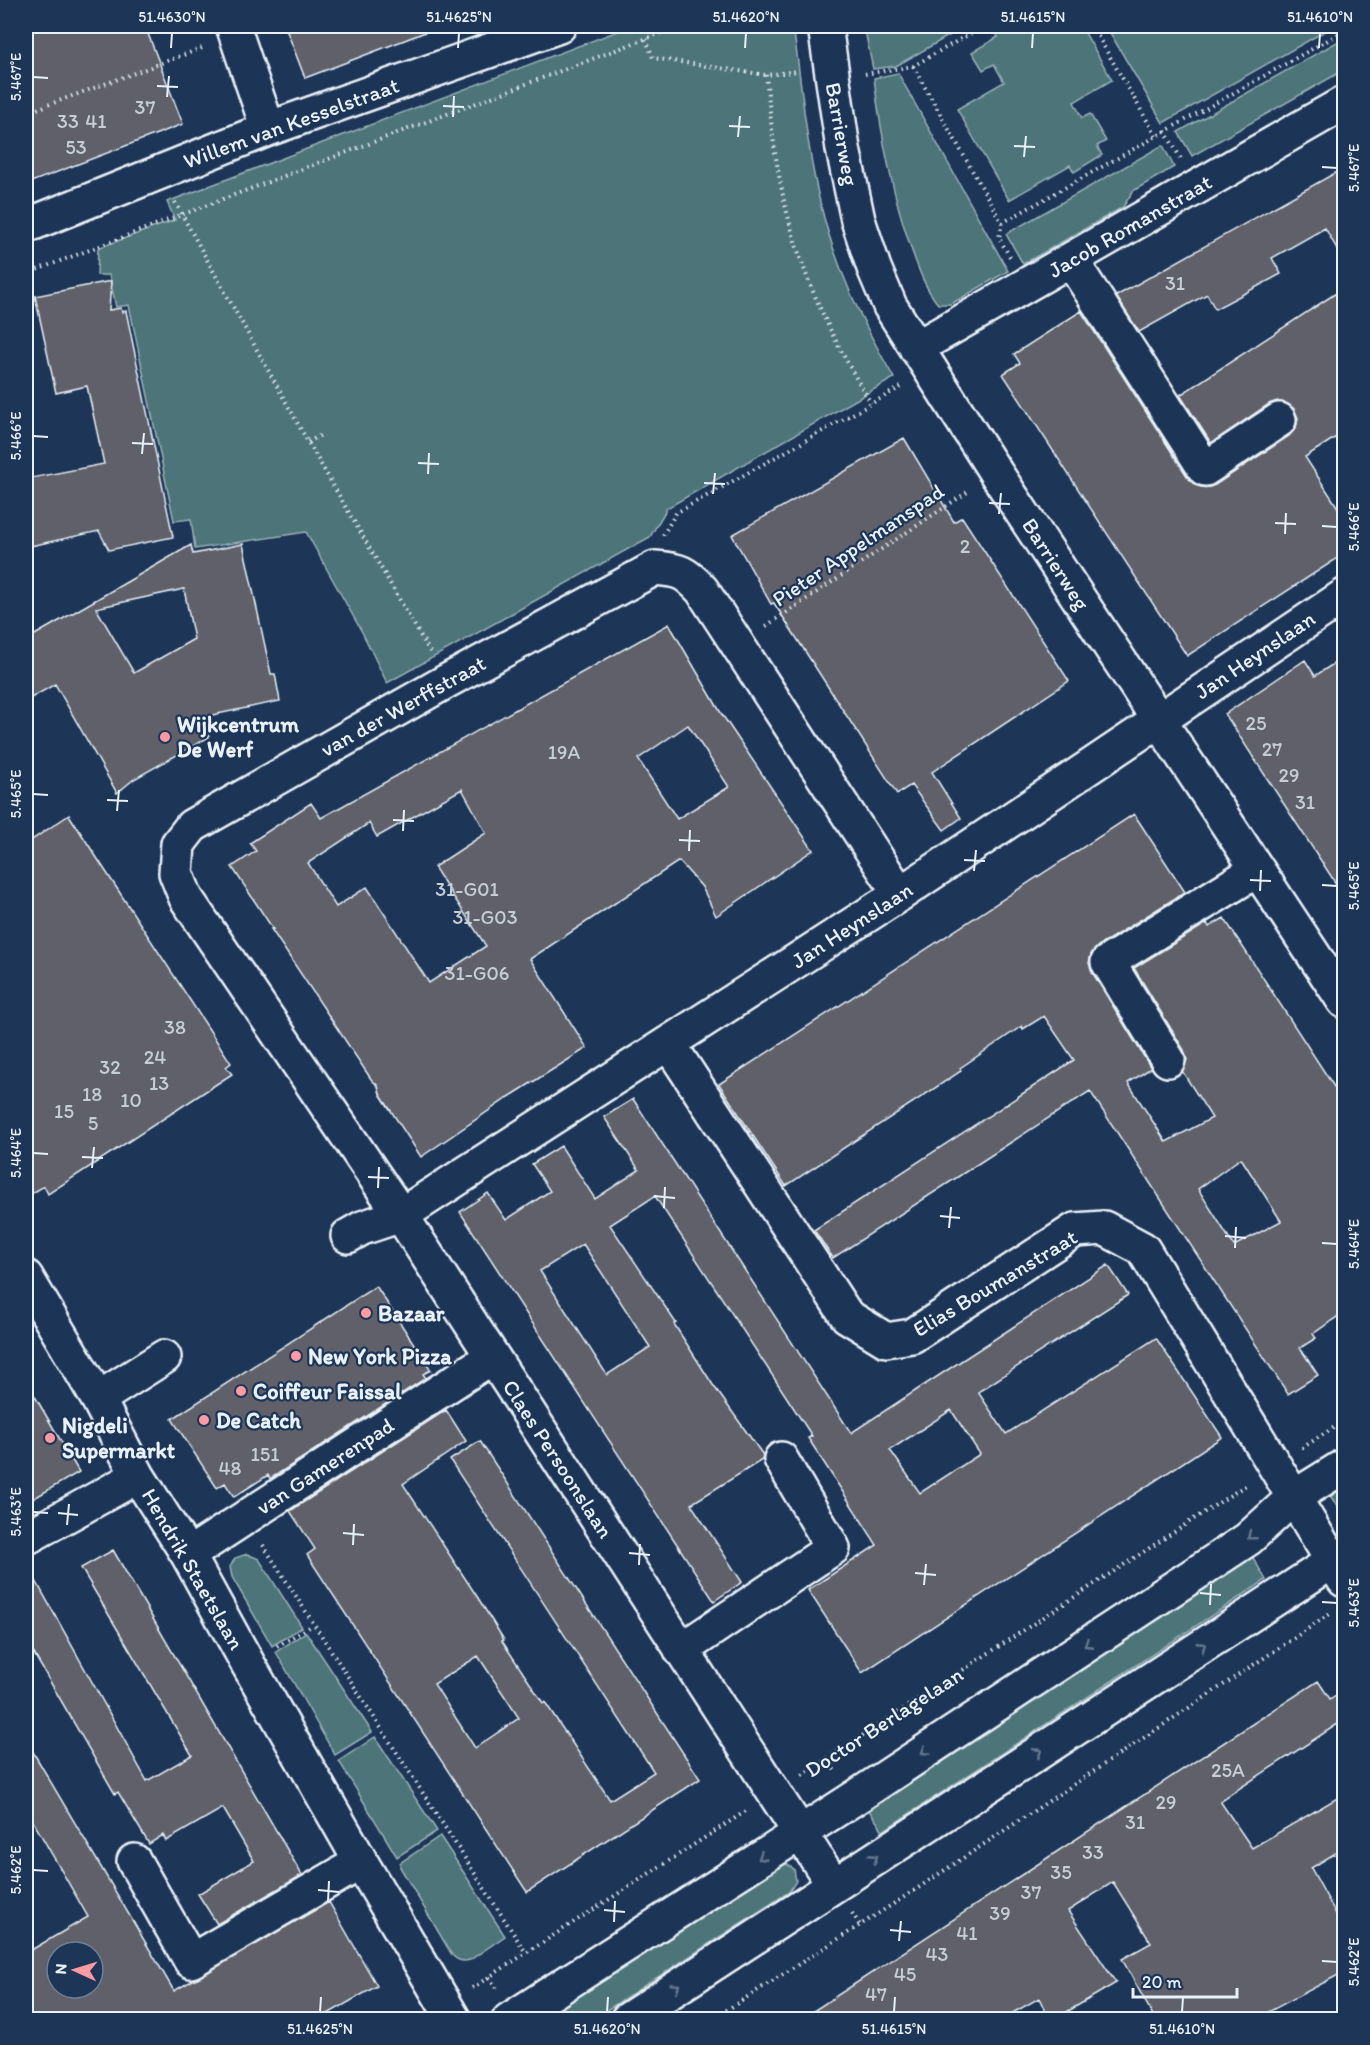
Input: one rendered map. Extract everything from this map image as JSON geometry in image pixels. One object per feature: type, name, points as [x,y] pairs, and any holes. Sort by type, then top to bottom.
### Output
[{"type":"street","name":"Willem van Kesselstraat","points":[[26,226],[268,129],[559,26]]},
{"type":"street","name":"Barrierweg","points":[[825,26],[843,149],[858,220],[890,306],[996,473],[1344,1001]]},
{"type":"street","points":[[235,30],[268,129]]},
{"type":"street","name":"Jacob Romanstraat","points":[[916,348],[1344,103]]},
{"type":"street","points":[[1071,260],[1205,469],[1279,420]]},
{"type":"street","points":[[656,568],[671,569],[687,574],[702,590],[900,894]]},
{"type":"street","name":"van der Werffstraat","points":[[401,1215],[186,898],[176,873],[178,844],[192,826],[447,681],[656,568]]},
{"type":"street","name":"Jan Heynslaan","points":[[348,1236],[362,1228],[401,1215],[669,1044],[900,894],[1344,596]]},
{"type":"street","points":[[1168,1060],[1108,962],[1257,870]]},
{"type":"street","name":"Elias Boumanstraat","points":[[669,1044],[847,1316],[886,1340],[912,1336],[1076,1230],[1104,1228],[1143,1249],[1294,1497],[1339,1576]]},
{"type":"street","name":"Claes Persoonslaan","points":[[401,1215],[833,1884]]},
{"type":"street","name":"Hendrik Staetslaan","points":[[26,1277],[98,1399],[138,1476],[188,1555],[361,1862],[450,2012]]},
{"type":"street","points":[[98,1399],[164,1357]]},
{"type":"street","name":"van Gamerenpad","points":[[188,1555],[492,1357]]},
{"type":"street","points":[[681,1650],[833,1548],[781,1459]]},
{"type":"street","name":"Doctor Berlagelaan","points":[[508,2019],[800,1832],[1248,1539],[1294,1497],[1344,1466]]},
{"type":"street","points":[[26,1538],[138,1476]]},
{"type":"street","points":[[627,2019],[833,1884],[1339,1576]]},
{"type":"street","points":[[134,1861],[191,1961],[361,1862]]},
{"type":"path","points":[[26,274],[679,26]]},
{"type":"path","points":[[646,39],[653,58],[766,75],[832,73],[913,66],[984,26]]},
{"type":"path","points":[[1092,26],[1156,136]]},
{"type":"path","points":[[26,113],[235,30]]},
{"type":"path","points":[[913,66],[1002,223],[1344,31]]},
{"type":"path","points":[[656,568],[658,544],[676,513],[871,403],[845,361],[828,327],[800,257],[780,179],[766,75]]},
{"type":"path","points":[[159,173],[308,442],[447,681]]},
{"type":"path","points":[[308,442],[323,434]]},
{"type":"path","name":"Pieter Appelmanspad","points":[[737,645],[996,473]]},
{"type":"path","name":"Doctor Berlagelaan","points":[[450,2012],[526,1953],[1344,1421]]},
{"type":"path","points":[[246,1517],[313,1625],[526,1953]]},
{"type":"path","points":[[711,2019],[912,1892],[1339,1576]]},
{"type":"path","points":[[248,1664],[313,1625]]},
{"type":"green space","points":[[631,26],[793,26],[812,161],[827,229],[852,295],[894,378],[667,508],[650,537],[387,683],[362,632],[306,532],[195,549],[191,519],[174,521],[129,305],[116,307],[109,275],[97,275],[98,248],[175,220],[167,202]]},
{"type":"green space","points":[[864,26],[966,26],[896,66],[873,69]]},
{"type":"green space","points":[[997,26],[1012,28],[1016,26],[1081,26],[1112,80],[1074,102],[1082,118],[1090,114],[1106,141],[1097,146],[1102,155],[1074,172],[1070,165],[1009,200],[957,109],[1004,82],[994,64],[983,70],[972,52],[998,37],[993,28]]},
{"type":"green space","points":[[1106,26],[1334,26],[1163,123]]},
{"type":"green space","points":[[1344,38],[1344,70],[1192,156],[1178,132]]},
{"type":"green space","points":[[898,73],[1008,271],[951,304],[938,304],[925,283],[903,224],[892,183],[874,78]]},
{"type":"green space","points":[[1163,145],[1174,167],[1133,191],[1123,207],[1023,264],[1006,234]]},
{"type":"green space","points":[[1344,1476],[1344,1517],[1331,1497],[1333,1489]]},
{"type":"green space","points":[[247,1554],[259,1559],[302,1627],[272,1646],[232,1577],[230,1567],[235,1558]]},
{"type":"green space","points":[[1251,1554],[1266,1580],[883,1831],[866,1806]]},
{"type":"green space","points":[[306,1632],[372,1732],[335,1755],[276,1652]]},
{"type":"green space","points":[[375,1737],[437,1831],[397,1857],[339,1761]]},
{"type":"green space","points":[[440,1836],[505,1936],[470,1960],[460,1961],[452,1955],[400,1867],[400,1863]]},
{"type":"green space","points":[[776,1863],[785,1863],[794,1869],[796,1881],[789,1892],[593,2019],[537,2020]]},
{"type":"building","points":[[26,26],[145,26],[183,124],[26,184]]},
{"type":"building","points":[[285,26],[435,26],[436,28],[305,78]]},
{"type":"building","points":[[1344,168],[1344,261],[1325,228],[1272,258],[1281,274],[1215,309],[1207,294],[1139,332],[1116,296]]},
{"type":"building","points":[[111,281],[109,310],[121,308],[122,312],[126,311],[173,537],[109,550],[99,531],[26,547],[26,479],[104,464],[87,386],[56,393],[35,296]]},
{"type":"building","points":[[1344,288],[1344,432],[1305,457],[1344,517],[1344,554],[1187,656],[1003,374],[1020,363],[1014,354],[1081,311],[1189,479],[1197,486],[1207,488],[1289,436],[1296,428],[1298,418],[1294,409],[1288,404],[1277,401],[1211,443],[1180,395]]},
{"type":"building","points":[[904,438],[954,522],[962,517],[1069,681],[932,772],[961,818],[944,830],[911,785],[897,794],[774,603],[771,604],[732,535]]},
{"type":"building","points":[[243,544],[271,674],[275,674],[280,701],[198,718],[209,737],[134,779],[117,793],[55,684],[26,701],[26,640],[191,545],[193,554]],"holes":[[[184,589],[194,639],[134,673],[96,608]]]},
{"type":"building","points":[[669,624],[721,713],[813,850],[716,916],[702,887],[679,861],[530,959],[587,1048],[509,1097],[421,1157],[380,1094],[378,1086],[371,1079],[271,929],[273,929],[232,867],[256,851],[250,843],[311,803],[321,818]],"holes":[[[688,725],[729,787],[677,819],[638,759]],[[462,789],[486,833],[434,867],[486,946],[429,983],[367,887],[336,907],[308,863],[369,823],[377,837]]]},
{"type":"building","points":[[1344,657],[1344,896],[1225,714],[1305,660],[1315,676]]},
{"type":"building","points":[[1134,814],[1185,892],[1098,946],[1091,954],[1089,963],[1092,972],[1151,1068],[1128,1083],[1166,1142],[1212,1118],[1182,1071],[1187,1060],[1184,1050],[1134,968],[1207,923],[1209,927],[1224,918],[1344,1102],[1344,1312],[1313,1334],[1316,1338],[1300,1348],[1318,1375],[1288,1394],[1090,1091],[833,1258],[814,1230],[1074,1060],[1044,1016],[1023,1029],[1022,1026],[960,1068],[961,1071],[786,1186],[719,1084]],"holes":[[[1241,1158],[1281,1221],[1234,1246],[1198,1189]]]},
{"type":"building","points":[[69,815],[231,1063],[226,1067],[232,1074],[48,1194],[44,1186],[26,1197],[26,844]]},
{"type":"building","points":[[633,1099],[851,1433],[1108,1265],[1128,1295],[978,1392],[1006,1434],[1156,1338],[1222,1437],[862,1673],[808,1590],[877,1545],[808,1438],[812,1436],[655,1196],[610,1225],[676,1323],[674,1324],[713,1385],[763,1455],[762,1460],[691,1504],[742,1582],[714,1601],[460,1212],[488,1193],[506,1220],[550,1191],[532,1164],[561,1146],[595,1199],[639,1170],[604,1117]],"holes":[[[583,1244],[650,1347],[607,1375],[540,1271]],[[951,1410],[980,1454],[920,1493],[890,1450]]]},
{"type":"building","points":[[376,1286],[431,1370],[423,1374],[426,1378],[270,1479],[268,1475],[234,1497],[225,1483],[217,1488],[172,1419]]},
{"type":"building","points":[[26,1381],[79,1472],[26,1503]]},
{"type":"building","points":[[446,1410],[466,1441],[403,1484],[543,1703],[545,1702],[610,1800],[654,1772],[450,1460],[480,1441],[700,1779],[527,1892],[307,1555],[315,1549],[290,1511]],"holes":[[[478,1656],[519,1718],[475,1748],[434,1684]]]},
{"type":"building","points":[[113,1550],[302,1875],[217,1924],[198,1894],[254,1861],[223,1808],[166,1841],[163,1835],[149,1844],[118,1792],[115,1794],[26,1640],[26,1563],[147,1781],[192,1755],[81,1568]]},
{"type":"building","points":[[1318,1681],[1330,1699],[1344,1690],[1344,1720],[1220,1801],[1252,1848],[1344,1794],[1344,1848],[1311,1868],[1336,1914],[1344,1909],[1344,1972],[1255,2019],[1155,2019],[1122,1959],[1151,1943],[1113,1882],[1068,1911],[1116,1983],[1065,2013],[1048,2017],[1039,1998],[1002,2019],[801,2019]]},
{"type":"building","points":[[26,1740],[174,1991],[329,1902],[377,1986],[319,2019],[26,2019],[26,1953],[45,1942],[45,2000],[105,2000],[105,1940],[48,1940],[88,1917],[26,1809]]},
{"type":"place","name":"Wijkcentrum De Werf","points":[[165,737]]},
{"type":"place","name":"Bazaar","points":[[366,1313]]},
{"type":"place","name":"New York Pizza","points":[[296,1356]]},
{"type":"place","name":"Coiffeur Faissal","points":[[241,1391]]},
{"type":"place","name":"De Catch","points":[[204,1420]]},
{"type":"place","name":"Nigdeli Supermarkt","points":[[50,1438]]}]
